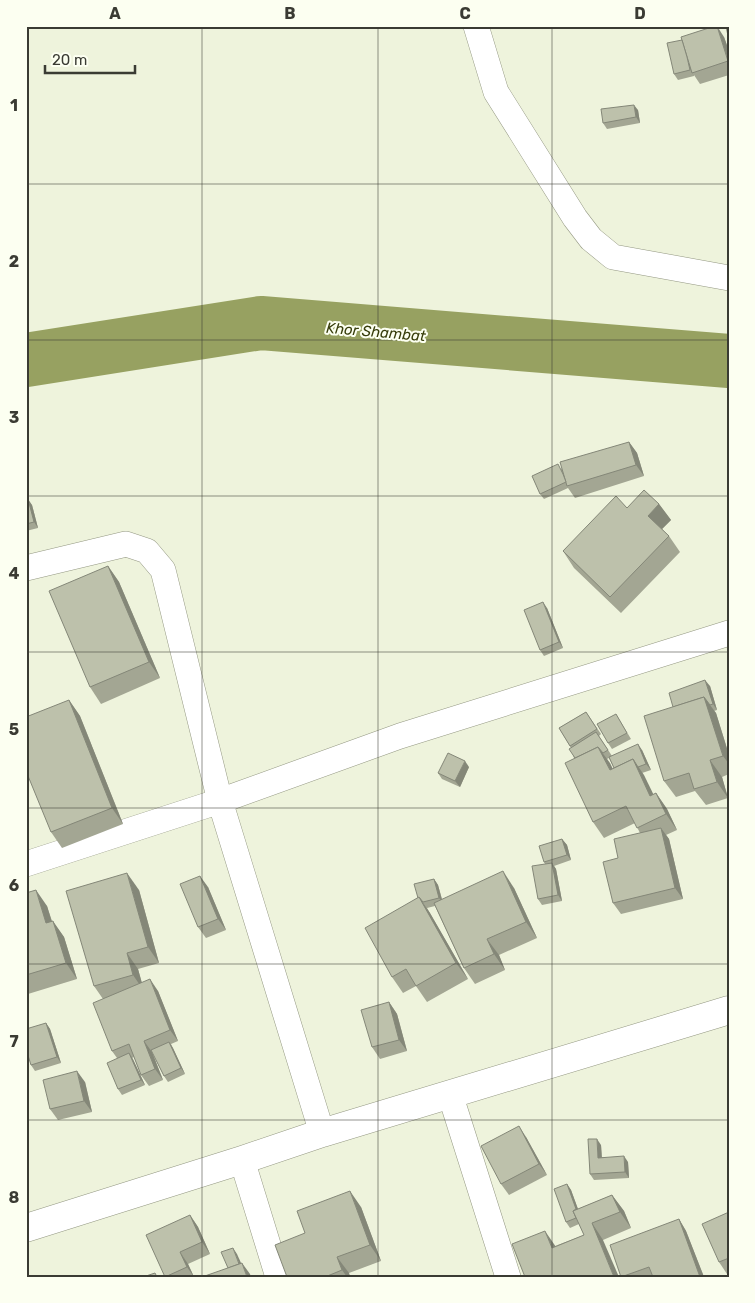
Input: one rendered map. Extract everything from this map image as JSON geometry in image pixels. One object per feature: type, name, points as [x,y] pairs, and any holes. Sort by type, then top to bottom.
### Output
[{"type":"street","points":[[476,26],[496,92],[574,218],[591,239],[613,257],[729,278]]},
{"type":"street","points":[[26,568],[126,544],[147,551],[163,570],[220,801],[322,1133]]},
{"type":"street","points":[[26,864],[220,801],[400,736],[729,633]]},
{"type":"street","points":[[26,1228],[322,1133],[729,1010]]},
{"type":"street","points":[[450,1094],[508,1277]]},
{"type":"street","points":[[242,1160],[278,1277]]},
{"type":"building","points":[[717,26],[728,61],[692,73],[681,37]]},
{"type":"building","points":[[726,26],[729,26],[729,41]]},
{"type":"building","points":[[682,40],[690,70],[674,74],[667,43]]},
{"type":"building","points":[[634,105],[636,117],[603,123],[601,109]]},
{"type":"building","points":[[629,442],[636,465],[567,486],[560,462]]},
{"type":"building","points":[[558,464],[566,482],[540,494],[532,476]]},
{"type":"building","points":[[644,490],[659,504],[648,516],[669,536],[610,597],[563,551],[616,496],[627,508]]},
{"type":"building","points":[[28,499],[34,522],[26,524],[26,500]]},
{"type":"building","points":[[108,566],[149,662],[90,687],[49,591]]},
{"type":"building","points":[[543,602],[559,642],[540,650],[524,610]]},
{"type":"building","points":[[705,680],[713,704],[710,705],[704,697],[673,707],[669,693]]},
{"type":"building","points":[[704,697],[723,756],[710,760],[717,782],[694,789],[689,773],[664,781],[644,716]]},
{"type":"building","points":[[69,700],[112,808],[51,832],[26,771],[26,717]]},
{"type":"building","points":[[586,712],[597,729],[570,746],[559,728]]},
{"type":"building","points":[[616,714],[627,733],[608,743],[597,724]]},
{"type":"building","points":[[596,732],[608,750],[603,753],[598,747],[575,758],[569,749]]},
{"type":"building","points":[[638,744],[646,764],[638,767],[633,759],[614,768],[609,757]]},
{"type":"building","points":[[598,747],[610,770],[633,759],[650,796],[656,793],[666,814],[637,828],[626,806],[593,822],[565,763]]},
{"type":"building","points":[[448,753],[465,761],[455,781],[438,773]]},
{"type":"building","points":[[661,828],[675,888],[613,903],[603,862],[618,858],[614,839]]},
{"type":"building","points":[[562,839],[567,855],[544,862],[539,846]]},
{"type":"building","points":[[552,863],[558,895],[538,899],[532,866]]},
{"type":"building","points":[[503,871],[526,922],[487,939],[494,954],[464,968],[434,903]]},
{"type":"building","points":[[127,873],[148,947],[127,953],[133,975],[94,986],[66,891]]},
{"type":"building","points":[[200,876],[218,919],[198,927],[180,884]]},
{"type":"building","points":[[434,879],[439,898],[423,902],[418,898],[414,884]]},
{"type":"building","points":[[36,890],[46,923],[53,921],[66,963],[26,975],[26,893]]},
{"type":"building","points":[[419,897],[456,963],[416,986],[406,969],[392,977],[365,928]]},
{"type":"building","points":[[150,979],[170,1030],[144,1041],[155,1069],[141,1075],[129,1044],[112,1051],[93,1003]]},
{"type":"building","points":[[389,1002],[399,1040],[372,1047],[361,1010]]},
{"type":"building","points":[[46,1023],[57,1057],[31,1065],[26,1049],[26,1029]]},
{"type":"building","points":[[169,1042],[181,1068],[164,1076],[151,1050]]},
{"type":"building","points":[[129,1053],[141,1080],[118,1089],[107,1063]]},
{"type":"building","points":[[77,1071],[84,1101],[50,1109],[43,1080]]},
{"type":"building","points":[[519,1126],[539,1164],[501,1184],[481,1146]]},
{"type":"building","points":[[588,1139],[597,1139],[598,1158],[624,1156],[625,1172],[590,1174]]},
{"type":"building","points":[[567,1184],[576,1209],[573,1211],[576,1218],[566,1222],[554,1189]]},
{"type":"building","points":[[350,1191],[370,1245],[337,1257],[342,1270],[325,1277],[287,1277],[275,1245],[305,1233],[297,1211]]},
{"type":"building","points":[[612,1195],[620,1212],[592,1223],[614,1277],[525,1277],[512,1244],[545,1231],[552,1248],[584,1235],[573,1211]]},
{"type":"building","points":[[729,1212],[729,1258],[719,1262],[702,1224]]},
{"type":"building","points":[[190,1215],[202,1242],[180,1252],[187,1267],[165,1277],[146,1235]]},
{"type":"building","points":[[679,1219],[700,1277],[653,1277],[649,1267],[621,1277],[610,1245]]},
{"type":"building","points":[[233,1248],[239,1264],[228,1268],[221,1252]]},
{"type":"building","points":[[242,1263],[247,1277],[202,1277]]},
{"type":"building","points":[[155,1273],[157,1277],[143,1277]]},
{"type":"waterway","name":"Khor Shambat","points":[[26,360],[261,323],[729,361]]}]
